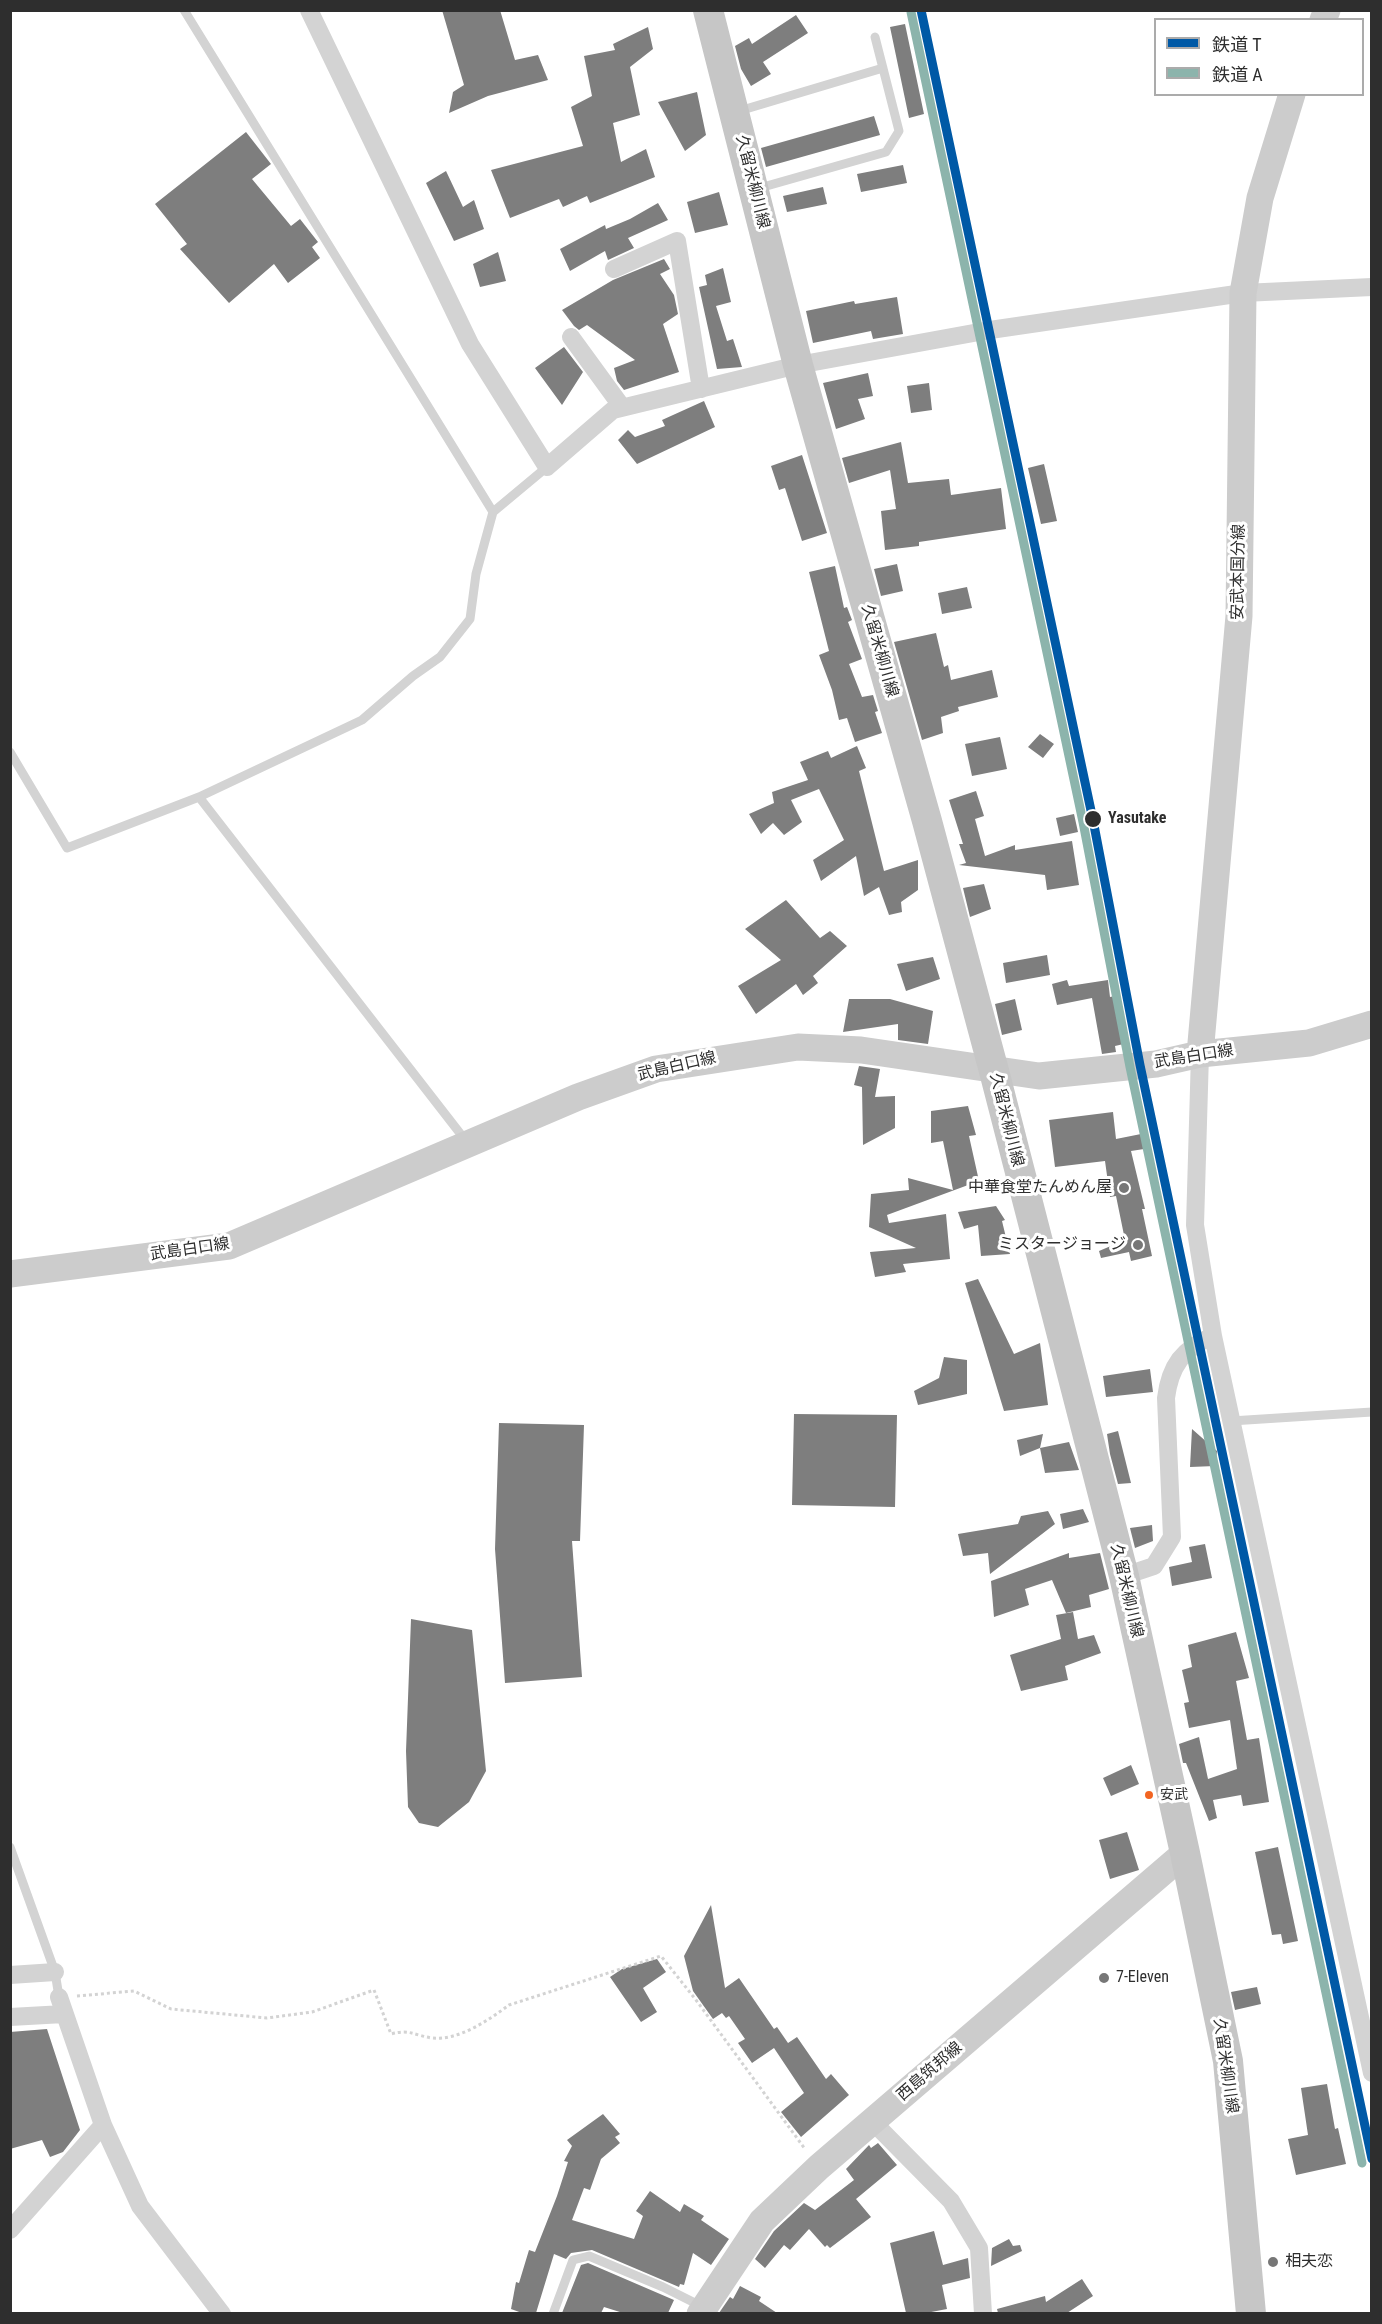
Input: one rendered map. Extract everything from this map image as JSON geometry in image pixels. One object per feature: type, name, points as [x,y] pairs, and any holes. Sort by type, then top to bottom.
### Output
[{"type":"main road","name":"久留米柳川線","points":[[708,10],[798,365],[924,809],[1124,1576],[1228,2061],[1251,2313]]},
{"type":"main road","name":"安武本国分線","points":[[1200,1054],[1239,616],[1243,293],[1260,198],[1291,96]]},
{"type":"main road","name":"武島白口線","points":[[10,1274],[229,1246],[469,1146],[578,1097],[656,1069],[747,1053],[798,1047],[861,1050],[1039,1076],[1156,1064],[1200,1054],[1309,1042],[1371,1024]]},
{"type":"main road","name":"西島筑邦線","points":[[702,2310],[762,2221],[819,2167],[1185,1853]]},
{"type":"street","points":[[309,10],[470,344],[547,467],[613,410],[798,365],[990,330],[1243,293],[1371,287]]},
{"type":"street","points":[[615,268],[677,242],[701,389]]},
{"type":"street","points":[[571,337],[622,407]]},
{"type":"street","points":[[1200,1054],[1195,1225],[1213,1336],[1371,2073]]},
{"type":"street","points":[[1124,1576],[1154,1566],[1172,1537],[1166,1398],[1169,1376],[1180,1356],[1199,1341],[1213,1336]]},
{"type":"street","points":[[10,1975],[55,1972]]},
{"type":"street","points":[[10,2017],[62,2006],[103,2125],[140,2206],[222,2313]]},
{"type":"street","points":[[872,2121],[951,2201],[979,2248],[983,2313]]},
{"type":"street","points":[[10,2230],[103,2125]]},
{"type":"lane","points":[[184,10],[493,513]]},
{"type":"lane","points":[[754,190],[886,152],[899,131],[875,37]]},
{"type":"lane","points":[[734,112],[883,68]]},
{"type":"lane","points":[[10,752],[67,848],[199,797],[362,720],[413,675],[440,657],[470,619],[476,574],[493,513],[547,467]]},
{"type":"lane","points":[[199,797],[469,1146]]},
{"type":"lane","points":[[1231,1420],[1371,1412]]},
{"type":"lane","points":[[10,1848],[55,1972],[62,2006]]},
{"type":"lane","points":[[553,2313],[573,2260],[589,2256],[663,2287],[702,2310]]},
{"type":"path","points":[[62,2006],[134,1991],[171,2010],[267,2018],[312,2012],[374,1990],[391,2034],[407,2030],[433,2038],[462,2032],[492,2017],[508,2005],[661,1956],[819,2167]]},
{"type":"building","points":[[442,10],[500,10],[515,60],[538,55],[548,80],[488,96],[449,113],[453,92],[464,85]]},
{"type":"building","points":[[796,15],[808,33],[763,62],[771,74],[751,86],[741,69],[735,46],[749,38],[752,44]]},
{"type":"building","points":[[905,24],[924,114],[909,118],[890,27]]},
{"type":"building","points":[[648,27],[653,49],[630,67],[640,115],[613,123],[621,162],[646,149],[655,177],[590,203],[587,196],[563,207],[559,199],[510,218],[491,170],[583,146],[571,107],[592,96],[584,56],[615,50],[613,44]]},
{"type":"building","points":[[697,92],[706,135],[685,151],[658,102]]},
{"type":"building","points":[[874,116],[880,135],[766,167],[761,148]]},
{"type":"building","points":[[246,132],[271,164],[252,179],[291,226],[300,219],[318,242],[312,247],[320,258],[288,283],[274,264],[229,303],[180,249],[187,244],[155,204]]},
{"type":"building","points":[[903,165],[907,183],[861,192],[857,174]]},
{"type":"building","points":[[446,171],[463,207],[474,200],[484,229],[454,241],[426,183]]},
{"type":"building","points":[[823,187],[827,204],[787,212],[783,196]]},
{"type":"building","points":[[719,192],[728,225],[695,233],[687,202]]},
{"type":"building","points":[[658,203],[668,220],[628,238],[634,248],[608,260],[605,251],[570,271],[560,249],[605,225],[606,229]]},
{"type":"building","points":[[498,252],[506,281],[480,287],[473,264]]},
{"type":"building","points":[[664,259],[670,269],[660,274],[674,295],[678,314],[663,324],[679,372],[624,390],[617,381],[614,368],[635,360],[587,325],[579,330],[562,310],[613,280]]},
{"type":"building","points":[[723,268],[731,302],[716,306],[727,341],[733,339],[742,367],[717,369],[699,287],[707,285],[705,275]]},
{"type":"building","points":[[897,297],[903,334],[873,339],[871,331],[813,343],[806,311],[854,301],[855,304]]},
{"type":"building","points":[[564,347],[583,372],[562,405],[535,368]]},
{"type":"building","points":[[868,373],[873,396],[858,399],[865,419],[836,429],[823,383]]},
{"type":"building","points":[[929,383],[932,410],[911,413],[907,386]]},
{"type":"building","points":[[704,401],[715,427],[637,464],[618,440],[628,430],[635,437],[665,426],[662,420]]},
{"type":"building","points":[[901,442],[908,483],[949,479],[951,495],[1001,488],[1006,529],[919,542],[919,546],[885,550],[881,511],[896,509],[890,470],[849,483],[842,458]]},
{"type":"building","points":[[802,455],[827,533],[802,541],[785,488],[779,490],[771,466]]},
{"type":"building","points":[[1044,464],[1057,521],[1041,524],[1028,468]]},
{"type":"building","points":[[897,564],[903,591],[881,596],[874,569]]},
{"type":"building","points":[[835,566],[844,608],[847,607],[852,620],[848,622],[862,659],[849,664],[862,697],[873,695],[878,711],[875,712],[882,733],[855,742],[847,718],[839,720],[832,690],[819,655],[829,651],[809,572]]},
{"type":"building","points":[[967,587],[972,608],[942,614],[938,593]]},
{"type":"building","points":[[936,633],[944,667],[948,665],[951,680],[992,670],[998,697],[958,707],[959,711],[941,717],[943,733],[922,740],[894,642]]},
{"type":"building","points":[[1040,734],[1054,744],[1043,758],[1028,747]]},
{"type":"building","points":[[1000,737],[1007,769],[972,776],[965,744]]},
{"type":"building","points":[[857,746],[866,768],[859,771],[884,871],[918,860],[918,890],[901,902],[902,912],[889,915],[879,887],[864,896],[856,856],[821,881],[813,860],[844,840],[819,789],[791,800],[802,822],[784,835],[773,823],[761,834],[749,814],[774,803],[772,792],[808,780],[800,762],[828,751],[831,758]]},
{"type":"building","points":[[976,791],[984,816],[975,819],[985,856],[1015,845],[1015,850],[1072,841],[1079,885],[1047,890],[1045,875],[959,865],[966,863],[959,844],[963,844],[949,800]]},
{"type":"building","points":[[1074,814],[1078,832],[1060,836],[1056,818]]},
{"type":"building","points":[[984,884],[991,909],[970,917],[963,888]]},
{"type":"building","points":[[786,900],[820,938],[830,931],[847,946],[813,976],[818,983],[803,995],[796,984],[756,1014],[738,986],[781,960],[745,929]]},
{"type":"building","points":[[1047,955],[1050,975],[1006,983],[1003,963]]},
{"type":"building","points":[[933,957],[940,979],[906,991],[897,964]]},
{"type":"building","points":[[1067,980],[1069,986],[1108,980],[1110,997],[1119,995],[1128,1043],[1115,1046],[1116,1052],[1102,1054],[1092,998],[1057,1005],[1052,984]]},
{"type":"building","points":[[849,999],[890,999],[933,1011],[928,1044],[898,1040],[898,1024],[843,1032]]},
{"type":"building","points":[[1015,999],[1022,1030],[1002,1035],[995,1004]]},
{"type":"building","points":[[859,1066],[880,1069],[875,1097],[895,1096],[895,1128],[863,1145],[862,1087],[854,1085]]},
{"type":"building","points":[[968,1106],[976,1135],[969,1136],[979,1181],[887,1215],[889,1223],[946,1214],[950,1259],[903,1264],[906,1272],[875,1277],[870,1252],[916,1248],[869,1227],[871,1194],[909,1190],[908,1178],[953,1190],[943,1141],[931,1143],[931,1111]]},
{"type":"building","points":[[1113,1112],[1116,1139],[1141,1134],[1144,1149],[1131,1151],[1145,1209],[1142,1209],[1152,1256],[1131,1261],[1129,1252],[1101,1258],[1099,1251],[1125,1240],[1116,1196],[1110,1197],[1105,1161],[1055,1167],[1049,1120]]},
{"type":"building","points":[[996,1206],[1005,1220],[1002,1221],[1010,1254],[981,1256],[978,1225],[964,1229],[958,1212]]},
{"type":"building","points":[[978,1279],[1014,1354],[1040,1343],[1048,1405],[1004,1411],[965,1283]]},
{"type":"building","points":[[944,1357],[967,1360],[967,1394],[918,1405],[914,1391],[939,1378]]},
{"type":"building","points":[[1150,1369],[1153,1392],[1106,1397],[1103,1376]]},
{"type":"building","points":[[794,1414],[897,1415],[895,1507],[792,1505]]},
{"type":"building","points":[[499,1423],[584,1425],[580,1541],[572,1541],[582,1677],[505,1683],[495,1549]]},
{"type":"building","points":[[1192,1429],[1217,1451],[1215,1466],[1190,1467]]},
{"type":"building","points":[[1118,1431],[1131,1483],[1118,1484],[1110,1454],[1107,1434]]},
{"type":"building","points":[[1043,1434],[1040,1448],[1020,1456],[1017,1440]]},
{"type":"building","points":[[1069,1442],[1079,1470],[1045,1473],[1040,1448]]},
{"type":"building","points":[[1083,1509],[1089,1522],[1063,1529],[1060,1514]]},
{"type":"building","points":[[1048,1511],[1055,1524],[990,1574],[988,1553],[963,1556],[958,1534],[1018,1524],[1021,1516]]},
{"type":"building","points":[[1152,1525],[1153,1541],[1135,1548],[1130,1528]]},
{"type":"building","points":[[1205,1544],[1212,1578],[1172,1586],[1169,1567],[1192,1562],[1189,1547]]},
{"type":"building","points":[[1069,1553],[1069,1558],[1100,1553],[1109,1589],[1089,1595],[1091,1607],[1066,1613],[1052,1580],[1025,1589],[1029,1605],[994,1617],[991,1581]]},
{"type":"building","points":[[1073,1612],[1078,1639],[1094,1635],[1101,1653],[1065,1666],[1068,1680],[1021,1691],[1010,1655],[1061,1639],[1056,1615]]},
{"type":"building","points":[[411,1619],[472,1630],[486,1771],[469,1802],[438,1827],[419,1823],[408,1807],[406,1751]]},
{"type":"building","points":[[1236,1632],[1249,1678],[1236,1681],[1247,1740],[1259,1738],[1269,1802],[1243,1806],[1241,1795],[1213,1800],[1217,1818],[1209,1821],[1186,1763],[1183,1763],[1179,1744],[1199,1737],[1208,1779],[1237,1769],[1230,1720],[1189,1728],[1184,1703],[1189,1702],[1182,1670],[1192,1667],[1188,1645]]},
{"type":"building","points":[[1131,1765],[1139,1784],[1111,1796],[1103,1778]]},
{"type":"building","points":[[1127,1832],[1139,1870],[1110,1879],[1099,1840]]},
{"type":"building","points":[[1278,1847],[1298,1941],[1283,1944],[1281,1934],[1272,1935],[1255,1852]]},
{"type":"building","points":[[711,1905],[725,1988],[739,1978],[774,2029],[777,2027],[788,2043],[797,2037],[826,2079],[831,2074],[849,2095],[801,2137],[781,2112],[804,2093],[774,2048],[752,2063],[738,2043],[745,2039],[729,2016],[726,2018],[722,2013],[713,2019],[693,1991],[684,1956]]},
{"type":"building","points":[[657,1959],[666,1972],[643,1988],[657,2012],[641,2022],[610,1977],[622,1969]]},
{"type":"building","points":[[1257,1987],[1261,2004],[1235,2010],[1231,1992]]},
{"type":"building","points":[[47,2029],[80,2130],[63,2152],[50,2157],[42,2140],[10,2149],[10,2032]]},
{"type":"building","points":[[1327,2084],[1335,2129],[1338,2128],[1346,2164],[1296,2175],[1288,2139],[1308,2135],[1301,2088]]},
{"type":"building","points":[[603,2114],[620,2134],[615,2137],[620,2143],[601,2159],[590,2190],[584,2188],[572,2220],[634,2239],[643,2216],[636,2211],[650,2191],[680,2212],[684,2204],[704,2216],[701,2220],[729,2239],[711,2265],[693,2253],[684,2285],[680,2284],[679,2287],[592,2250],[571,2253],[566,2259],[554,2254],[536,2313],[522,2313],[511,2309],[516,2282],[519,2283],[529,2250],[535,2252],[557,2196],[568,2162],[564,2161],[572,2146],[567,2140]]},
{"type":"building","points":[[878,2143],[897,2165],[856,2199],[871,2217],[830,2248],[827,2245],[825,2247],[809,2229],[790,2250],[784,2245],[765,2268],[755,2259],[774,2231],[804,2203],[815,2210],[854,2180],[846,2169],[869,2145],[871,2148]]},
{"type":"building","points":[[934,2231],[943,2265],[968,2258],[970,2278],[942,2285],[947,2309],[926,2313],[906,2313],[890,2243]]},
{"type":"building","points":[[1009,2239],[1013,2246],[1020,2245],[1022,2251],[991,2266],[992,2248]]},
{"type":"building","points":[[588,2263],[674,2300],[668,2313],[623,2313],[604,2307],[601,2313],[562,2313],[581,2265]]},
{"type":"building","points":[[1082,2279],[1093,2296],[1067,2313],[998,2313],[997,2309],[1045,2296],[1046,2302]]},
{"type":"building","points":[[740,2286],[761,2297],[759,2301],[777,2313],[719,2313],[730,2297],[733,2299]]},
{"type":"rail line","name":"T","points":[[921,10],[1093,820],[1140,1065],[1372,2159]]},
{"type":"rail line","name":"A","points":[[911,12],[1083,822],[1130,1067],[1362,2163]]},
{"type":"place","name":"Yasutake","points":[[1093,819]]},
{"type":"place","name":"中華食堂たんめん屋","points":[[1124,1188]]},
{"type":"place","name":"ミスタージョージ","points":[[1138,1245]]},
{"type":"place","name":"安武","points":[[1149,1795]]},
{"type":"place","name":"7-Eleven","points":[[1104,1978]]},
{"type":"place","name":"相夫恋","points":[[1273,2262]]}]
